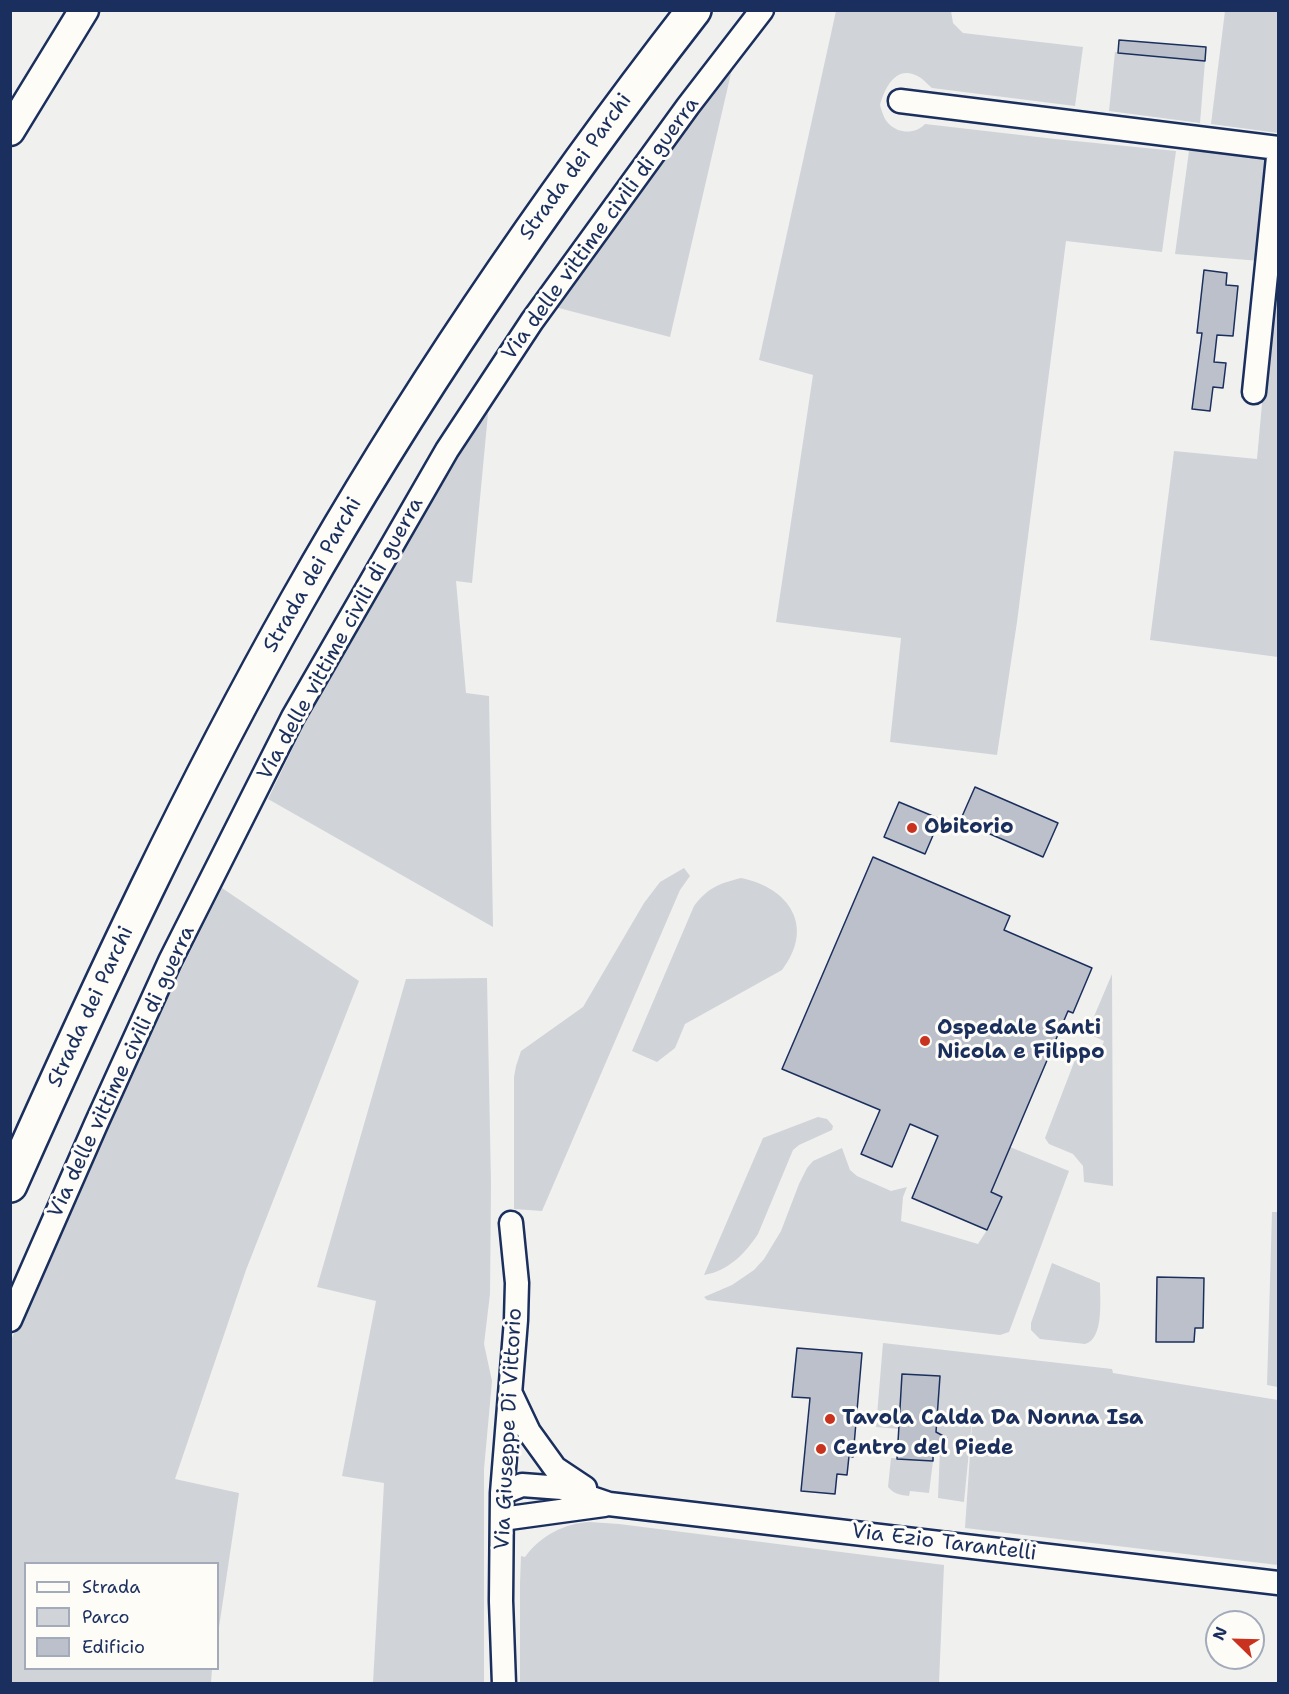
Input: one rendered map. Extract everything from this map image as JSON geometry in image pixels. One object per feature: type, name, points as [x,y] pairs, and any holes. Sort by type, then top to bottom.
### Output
[{"type":"highway","name":"Strada dei Parchi","points":[[10,1135],[81,979],[157,821],[228,684],[310,536],[412,370],[498,241],[590,111],[667,10]]},
{"type":"highway","name":"Strada dei Parchi","points":[[10,1185],[78,1034],[162,858],[246,694],[303,590],[397,433],[520,244],[693,10]]},
{"type":"main road","points":[[10,131],[84,10]]},
{"type":"street","name":"Via delle vittime civili di guerra","points":[[10,1320],[170,961],[293,717],[447,450],[532,321],[688,106],[762,10]]},
{"type":"street","points":[[900,101],[1278,148]]},
{"type":"street","points":[[1254,392],[1278,157]]},
{"type":"street","name":"Via Giuseppe Di Vittorio","points":[[504,1683],[502,1493],[517,1283],[510,1223]]},
{"type":"street","points":[[510,1392],[529,1432],[555,1468],[609,1504]]},
{"type":"street","points":[[502,1493],[522,1485],[561,1488],[609,1504]]},
{"type":"street","points":[[502,1519],[609,1504]]},
{"type":"street","name":"Via Ezio Tarantelli","points":[[609,1504],[1278,1583]]},
{"type":"green space","points":[[836,11],[951,11],[953,23],[963,33],[1083,47],[1075,106],[932,88],[921,78],[905,73],[893,79],[889,84],[880,105],[887,122],[898,130],[907,132],[917,130],[925,124],[1176,151],[1162,252],[1066,241],[1017,622],[997,755],[890,742],[901,638],[776,622],[813,375],[759,360]]},
{"type":"green space","points":[[1225,11],[1278,11],[1278,133],[1211,124]]},
{"type":"green space","points":[[1115,52],[1205,61],[1200,123],[1109,111]]},
{"type":"green space","points":[[735,56],[670,337],[551,306]]},
{"type":"green space","points":[[1189,151],[1271,156],[1260,261],[1175,254]]},
{"type":"green space","points":[[1278,227],[1278,657],[1150,640],[1174,451],[1257,459]]},
{"type":"green space","points":[[489,403],[472,583],[456,581],[466,693],[489,696],[493,927],[268,799],[323,686],[437,485]]},
{"type":"green space","points":[[684,868],[690,876],[680,890],[542,1211],[514,1209],[514,1077],[521,1051],[583,1007],[644,903],[660,882]]},
{"type":"green space","points":[[741,878],[773,891],[784,900],[792,912],[796,925],[796,939],[792,954],[782,970],[685,1024],[675,1048],[657,1062],[632,1051],[694,906],[704,894],[714,887]]},
{"type":"green space","points":[[222,888],[359,981],[246,1270],[175,1479],[239,1493],[219,1627],[219,1562],[24,1562],[24,1670],[212,1670],[211,1683],[11,1683],[11,1340],[109,1114]]},
{"type":"green space","points":[[1112,974],[1113,1186],[1084,1182],[1083,1166],[1073,1154],[1049,1144],[1045,1138],[1078,1052],[1097,1059],[1104,1041],[1087,1033]]},
{"type":"green space","points":[[487,978],[491,1184],[490,1294],[484,1344],[492,1381],[484,1469],[484,1683],[373,1683],[384,1483],[342,1476],[376,1301],[317,1287],[406,979]]},
{"type":"green space","points":[[818,1117],[827,1119],[833,1126],[832,1130],[793,1150],[753,1241],[742,1255],[728,1266],[704,1275],[763,1138]]},
{"type":"green space","points":[[1010,1147],[1069,1171],[1009,1332],[1000,1335],[707,1300],[704,1297],[732,1285],[754,1270],[764,1259],[781,1231],[799,1184],[813,1161],[842,1148],[850,1170],[857,1176],[891,1191],[907,1187],[903,1197],[901,1221],[978,1244],[987,1230],[1001,1197],[991,1192]]},
{"type":"green space","points":[[1272,1212],[1278,1212],[1278,1387],[1267,1385]]},
{"type":"green space","points":[[1052,1263],[1100,1283],[1098,1327],[1091,1341],[1085,1344],[1040,1339],[1031,1330],[1031,1323]]},
{"type":"green space","points":[[883,1343],[1112,1369],[1113,1373],[1278,1400],[1278,1565],[965,1528],[973,1410],[964,1502],[938,1498],[940,1448],[945,1445],[946,1439],[936,1434],[940,1377],[902,1374],[899,1429],[876,1427]]},
{"type":"green space","points":[[891,1458],[933,1461],[929,1493],[910,1491],[909,1496],[897,1494],[890,1489],[888,1487]]},
{"type":"green space","points":[[590,1522],[944,1565],[939,1683],[520,1683],[521,1556],[525,1557],[538,1543],[562,1528]]},
{"type":"building","points":[[1119,40],[1206,47],[1205,61],[1118,53]]},
{"type":"building","points":[[1204,270],[1227,273],[1226,285],[1238,286],[1233,336],[1217,335],[1214,362],[1226,363],[1223,388],[1213,387],[1210,411],[1192,409],[1202,333],[1197,333]]},
{"type":"building","points":[[975,787],[1058,823],[1043,857],[960,821]]},
{"type":"building","name":"Obitorio","points":[[899,802],[940,819],[925,854],[884,837]]},
{"type":"building","name":"Ospedale Santi Nicola e Filippo","points":[[873,857],[1010,916],[1004,930],[1092,968],[1073,1013],[1068,1011],[991,1192],[1002,1197],[987,1230],[912,1198],[938,1136],[910,1124],[892,1167],[861,1154],[880,1110],[782,1069]]},
{"type":"building","points":[[1157,1277],[1204,1278],[1203,1328],[1195,1328],[1194,1342],[1156,1342]]},
{"type":"building","points":[[797,1348],[862,1353],[853,1457],[849,1456],[847,1475],[837,1474],[835,1494],[801,1491],[810,1398],[792,1397]]},
{"type":"building","points":[[902,1374],[940,1376],[936,1432],[947,1438],[945,1445],[933,1451],[933,1461],[897,1459]]},
{"type":"place","name":"Obitorio","points":[[912,828]]},
{"type":"place","name":"Ospedale Santi Nicola e Filippo","points":[[925,1041]]},
{"type":"place","name":"Tavola Calda Da Nonna Isa","points":[[830,1419]]},
{"type":"place","name":"Centro del Piede","points":[[821,1449]]}]
